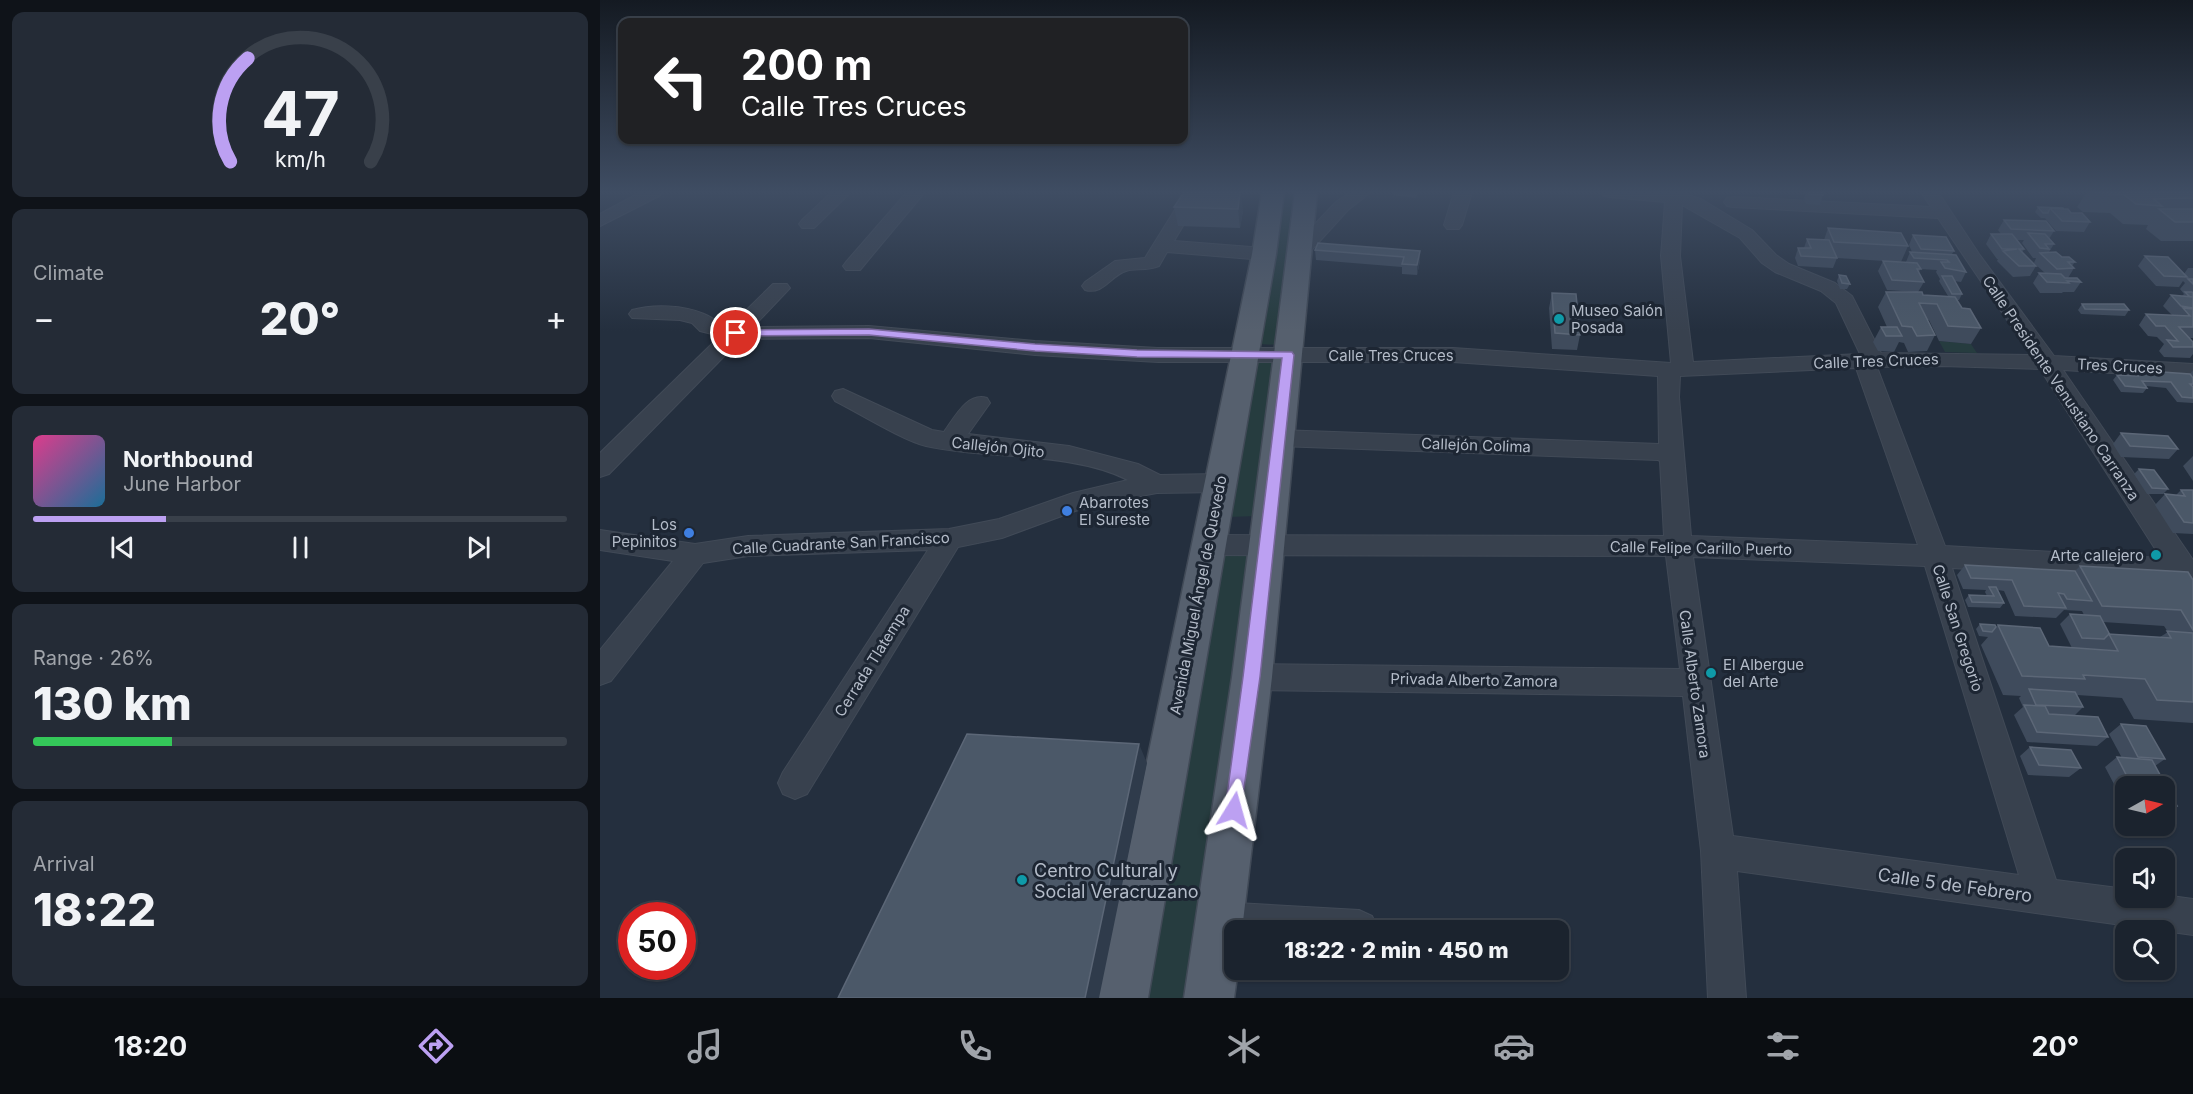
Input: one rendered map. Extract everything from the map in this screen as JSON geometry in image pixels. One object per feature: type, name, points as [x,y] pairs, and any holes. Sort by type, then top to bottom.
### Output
[{"type":"main road","name":"Avenida Miguel Ángel de Quevedo","points":[[1123,998],[1266,239]]},
{"type":"main road","points":[[1209,998],[1252,677],[1301,239]]},
{"type":"street","points":[[852,266],[876,239]]},
{"type":"street","points":[[1092,286],[1122,265],[1149,264],[1165,239]]},
{"type":"street","points":[[1300,251],[1312,239]]},
{"type":"street","name":"Calle Alberto Zamora","points":[[1672,239],[1676,369],[1672,456],[1678,546],[1718,851],[1727,998]]},
{"type":"street","name":"Calle San Gregorio","points":[[1750,239],[1769,259],[1782,268],[1837,292],[1845,300],[1869,360],[1935,556],[2044,897]]},
{"type":"street","name":"Calle Presidente Venustiano Carranza","points":[[1960,239],[2190,575]]},
{"type":"street","points":[[1160,246],[1264,254]]},
{"type":"street","points":[[600,468],[780,288]]},
{"type":"street","name":"Calle Tres Cruces","points":[[639,314],[681,314],[699,319],[707,327],[736,333],[869,332],[1057,349],[1158,355],[1453,355],[1676,369],[1869,360],[2047,363]]},
{"type":"street","name":"Tres Cruces","points":[[2047,363],[2193,371]]},
{"type":"street","name":"Callejón Ojito","points":[[843,396],[927,438],[1069,454],[1129,470],[1157,484]]},
{"type":"street","points":[[949,442],[979,403]]},
{"type":"street","name":"Callejón Colima","points":[[1279,438],[1658,452],[1672,456]]},
{"type":"street","name":"Calle Cuadrante San Francisco","points":[[600,540],[694,554],[748,546],[948,539],[1002,528],[1073,502],[1157,484],[1219,483]]},
{"type":"street","name":"Cerrada Tlatempa","points":[[795,783],[948,539]]},
{"type":"street","name":"Calle Felipe Carillo Puerto","points":[[1208,545],[1678,546],[1935,556],[2190,575]]},
{"type":"street","points":[[600,672],[694,554]]},
{"type":"street","name":"Privada Alberto Zamora","points":[[1252,677],[1697,682]]},
{"type":"street","name":"Calle 5 de Febrero","points":[[1718,851],[2193,917]]},
{"type":"street","points":[[1219,920],[1224,920]]},
{"type":"green space","points":[[1276,239],[1293,239],[1280,345],[1257,344]]},
{"type":"green space","points":[[1939,341],[1971,344],[1977,353],[1945,352]]},
{"type":"green space","points":[[1254,358],[1278,359],[1257,516],[1227,517]]},
{"type":"green space","points":[[1220,553],[1252,554],[1188,998],[1141,998]]},
{"type":"building","points":[[1807,239],[1829,240],[1837,258],[1801,256],[1798,248],[1811,248]]},
{"type":"building","points":[[1833,239],[1904,239],[1908,246],[1834,242]]},
{"type":"building","points":[[1915,239],[1947,239],[1954,251],[1921,249]]},
{"type":"building","points":[[1994,239],[2016,239],[2024,249],[2019,249],[2036,266],[2019,266],[2003,251],[2017,249],[2002,249]]},
{"type":"building","points":[[2032,239],[2049,239],[2054,244],[2045,244],[2049,249],[2040,248]]},
{"type":"building","points":[[1318,243],[1420,251],[1417,265],[1402,264],[1404,257],[1315,250]]},
{"type":"building","points":[[1910,252],[1956,255],[1966,272],[1945,268],[1941,262],[1949,262],[1947,260],[1914,258]]},
{"type":"building","points":[[2056,252],[2075,262],[2068,262],[2074,268],[2057,269],[2040,253]]},
{"type":"building","points":[[2145,256],[2168,257],[2187,277],[2164,276]]},
{"type":"building","points":[[1883,261],[1917,263],[1921,269],[1917,269],[1924,282],[1892,280]]},
{"type":"building","points":[[2039,273],[2061,274],[2065,278],[2077,278],[2081,282],[2047,282]]},
{"type":"building","points":[[1839,275],[1846,276],[1850,284],[1842,283]]},
{"type":"building","points":[[1942,276],[1952,276],[1962,294],[1952,294]]},
{"type":"building","points":[[1886,292],[1922,292],[1923,295],[1955,297],[1962,308],[1970,309],[1981,328],[1948,326],[1937,304],[1919,303],[1935,335],[1917,336],[1912,327],[1902,326]]},
{"type":"building","points":[[2185,292],[2192,292],[2193,297],[2190,297]]},
{"type":"building","points":[[1552,293],[1576,294],[1580,335],[1555,333]]},
{"type":"building","points":[[2171,295],[2193,297],[2193,308],[2181,306]]},
{"type":"building","points":[[2082,304],[2124,304],[2129,310],[2085,309]]},
{"type":"building","points":[[2183,308],[2193,309],[2193,327],[2179,327],[2193,342],[2193,347],[2173,347],[2167,340],[2178,341],[2165,326],[2156,326],[2146,314],[2190,316]]},
{"type":"building","points":[[1881,327],[1897,327],[1902,336],[1886,336]]},
{"type":"building","points":[[2134,370],[2190,374],[2193,378],[2193,384],[2190,384],[2193,387],[2193,398],[2182,397],[2171,382],[2142,381],[2147,388],[2125,386],[2117,375],[2138,376]]},
{"type":"building","points":[[2121,433],[2168,436],[2178,449],[2130,446]]},
{"type":"building","points":[[2139,469],[2154,470],[2168,489],[2152,488]]},
{"type":"building","points":[[2181,490],[2193,490],[2193,523],[2184,522],[2165,494],[2185,496]]},
{"type":"building","points":[[1965,565],[2075,571],[2092,601],[2067,599],[2064,594],[2058,593],[2066,608],[2024,606],[2012,580],[1971,578]]},
{"type":"building","points":[[2080,566],[2188,572],[2193,580],[2193,630],[2181,610],[2102,606]]},
{"type":"building","points":[[1989,587],[1996,587],[2004,603],[1972,602],[1969,595],[1994,596]]},
{"type":"building","points":[[2070,614],[2100,616],[2110,635],[2104,639],[2082,638]]},
{"type":"building","points":[[1980,624],[1996,627],[1992,632],[1983,631]]},
{"type":"building","points":[[1998,625],[2040,628],[2049,646],[2118,651],[2109,634],[2171,638],[2167,631],[2193,633],[2193,702],[2157,700],[2145,679],[2083,675],[2085,679],[2022,676]]},
{"type":"building","points":[[2029,689],[2075,692],[2083,707],[2036,705]]},
{"type":"building","points":[[2024,705],[2045,706],[2049,714],[2098,717],[2108,737],[2037,732]]},
{"type":"building","points":[[2121,724],[2146,726],[2165,759],[2138,757]]},
{"type":"building","name":"Centro Cultural y Social Veracruzano","points":[[967,734],[1139,744],[1085,998],[838,998]]},
{"type":"building","points":[[2030,747],[2071,750],[2081,768],[2039,765]]},
{"type":"building","points":[[2117,757],[2152,760],[2161,776],[2127,776]]},
{"type":"place","name":"Museo Salón Posada","points":[[1559,319]]},
{"type":"place","name":"Abarrotes El Sureste","points":[[1067,511]]},
{"type":"place","name":"Los Pepinitos","points":[[689,533]]},
{"type":"place","name":"Arte callejero","points":[[2156,555]]},
{"type":"place","name":"El Albergue del Arte","points":[[1711,673]]},
{"type":"place","name":"Centro Cultural y Social Veracruzano","points":[[1022,880]]},
{"type":"route","points":[[736,333],[869,332],[1035,348],[1137,354],[1288,355],[1252,677],[1234,810]]}]
